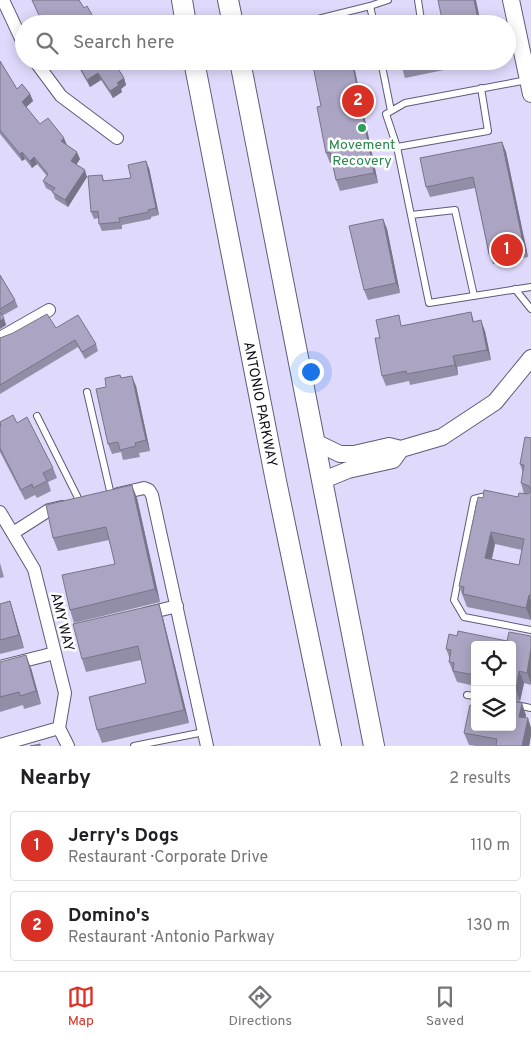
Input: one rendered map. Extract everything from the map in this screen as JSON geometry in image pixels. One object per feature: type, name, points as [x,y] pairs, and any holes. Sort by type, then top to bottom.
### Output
[{"type":"main road","points":[[182,0],[184,15]]},
{"type":"main road","points":[[228,0],[231,15]]},
{"type":"main road","name":"ANTONIO PARKWAY","points":[[196,70],[274,471],[331,746]]},
{"type":"main road","points":[[242,70],[374,746]]},
{"type":"street","points":[[3,0],[15,26]]},
{"type":"street","points":[[511,0],[514,15]]},
{"type":"street","points":[[516,23],[530,86]]},
{"type":"street","points":[[42,70],[61,96],[117,138]]},
{"type":"street","points":[[0,338],[49,310]]},
{"type":"street","points":[[321,481],[348,470],[393,460],[401,450],[442,437],[494,402],[531,358]]},
{"type":"street","points":[[313,441],[340,454],[389,446],[401,450]]},
{"type":"street","points":[[8,530],[49,510],[144,488],[149,490],[177,606],[207,746]]},
{"type":"street","name":"AMY WAY","points":[[0,512],[8,530],[34,569],[65,694],[59,728]]},
{"type":"street","points":[[128,617],[177,606]]},
{"type":"street","points":[[0,667],[55,652]]},
{"type":"street","points":[[0,745],[59,728],[68,746]]},
{"type":"lane","points":[[334,15],[388,0]]},
{"type":"lane","points":[[418,0],[421,15]]},
{"type":"lane","points":[[370,6],[372,15]]},
{"type":"lane","points":[[383,70],[391,111]]},
{"type":"lane","points":[[530,86],[481,88],[405,103],[386,114],[397,147],[429,303],[531,287]]},
{"type":"lane","points":[[397,147],[488,131],[481,88]]},
{"type":"lane","points":[[410,215],[454,210],[474,296]]},
{"type":"lane","points":[[516,288],[531,309]]},
{"type":"lane","points":[[87,392],[111,495]]},
{"type":"lane","points":[[37,416],[80,502]]},
{"type":"lane","points":[[497,496],[488,494],[474,499],[454,600],[464,617],[531,630]]},
{"type":"lane","points":[[516,705],[531,708]]},
{"type":"lane","points":[[134,746],[204,732]]},
{"type":"building","points":[[32,0],[79,0],[84,8],[87,6],[92,15],[39,15]]},
{"type":"building","points":[[438,0],[474,0],[477,15],[441,15]]},
{"type":"building","points":[[0,61],[17,89],[22,84],[30,94],[22,102],[40,124],[48,118],[64,138],[61,141],[77,152],[71,161],[85,170],[65,200],[52,192],[55,188],[43,181],[48,174],[34,157],[30,161],[22,152],[20,154],[0,130]]},
{"type":"building","points":[[81,70],[119,70],[124,78],[117,83],[119,85],[110,91],[98,73],[87,80]]},
{"type":"building","points":[[314,70],[354,70],[374,173],[336,180],[330,152],[326,153],[317,107],[321,106]]},
{"type":"building","points":[[502,142],[524,247],[489,254],[473,177],[426,187],[420,158]]},
{"type":"building","points":[[146,161],[156,208],[148,210],[149,212],[119,218],[120,222],[99,224],[98,211],[91,212],[88,176],[102,175],[103,181],[131,178],[128,165]]},
{"type":"building","points":[[383,219],[396,283],[364,290],[349,226]]},
{"type":"building","points":[[0,275],[15,300],[0,309]]},
{"type":"building","points":[[0,312],[4,318],[0,321]]},
{"type":"building","points":[[471,312],[473,322],[481,320],[487,350],[453,356],[455,365],[407,374],[406,371],[382,376],[375,338],[380,338],[376,320],[399,315],[401,326]]},
{"type":"building","points":[[47,314],[56,328],[78,315],[96,344],[82,352],[75,340],[0,385],[0,338]]},
{"type":"building","points":[[120,375],[121,378],[132,376],[146,440],[135,443],[136,446],[120,450],[118,442],[108,444],[96,389],[106,387],[105,378]]},
{"type":"building","points":[[13,415],[17,423],[27,417],[53,468],[43,473],[47,481],[33,488],[32,484],[21,490],[0,448],[0,422]]},
{"type":"building","points":[[525,437],[531,438],[531,490],[529,486],[521,483],[524,465],[520,464]]},
{"type":"building","points":[[132,485],[155,589],[70,610],[62,575],[115,564],[106,527],[53,538],[46,505]]},
{"type":"building","points":[[484,490],[518,497],[519,493],[528,494],[531,491],[531,595],[529,595],[526,608],[463,594],[464,587],[459,586],[478,497],[483,498]],"holes":[[[491,532],[524,539],[519,565],[485,558]]]},
{"type":"building","points":[[10,601],[19,635],[0,640],[0,604]]},
{"type":"building","points":[[159,604],[184,710],[97,730],[89,697],[146,683],[138,646],[82,659],[73,624]]},
{"type":"building","points":[[458,631],[507,641],[471,641],[471,674],[453,671],[454,663],[449,662],[451,650],[446,649],[449,634],[457,636]]},
{"type":"building","points":[[509,632],[531,636],[527,673],[519,671],[516,689],[516,641],[507,641]]},
{"type":"building","points":[[26,655],[36,691],[20,696],[19,692],[0,697],[0,662]]},
{"type":"building","points":[[516,702],[522,703],[519,717],[528,718],[522,746],[496,746],[497,739],[464,733],[470,705],[471,731],[516,731]]},
{"type":"place","name":"Domino's","points":[[358,101]]},
{"type":"place","name":"Movement Recovery","points":[[362,128]]},
{"type":"place","name":"Jerry's Dogs","points":[[507,250]]}]
